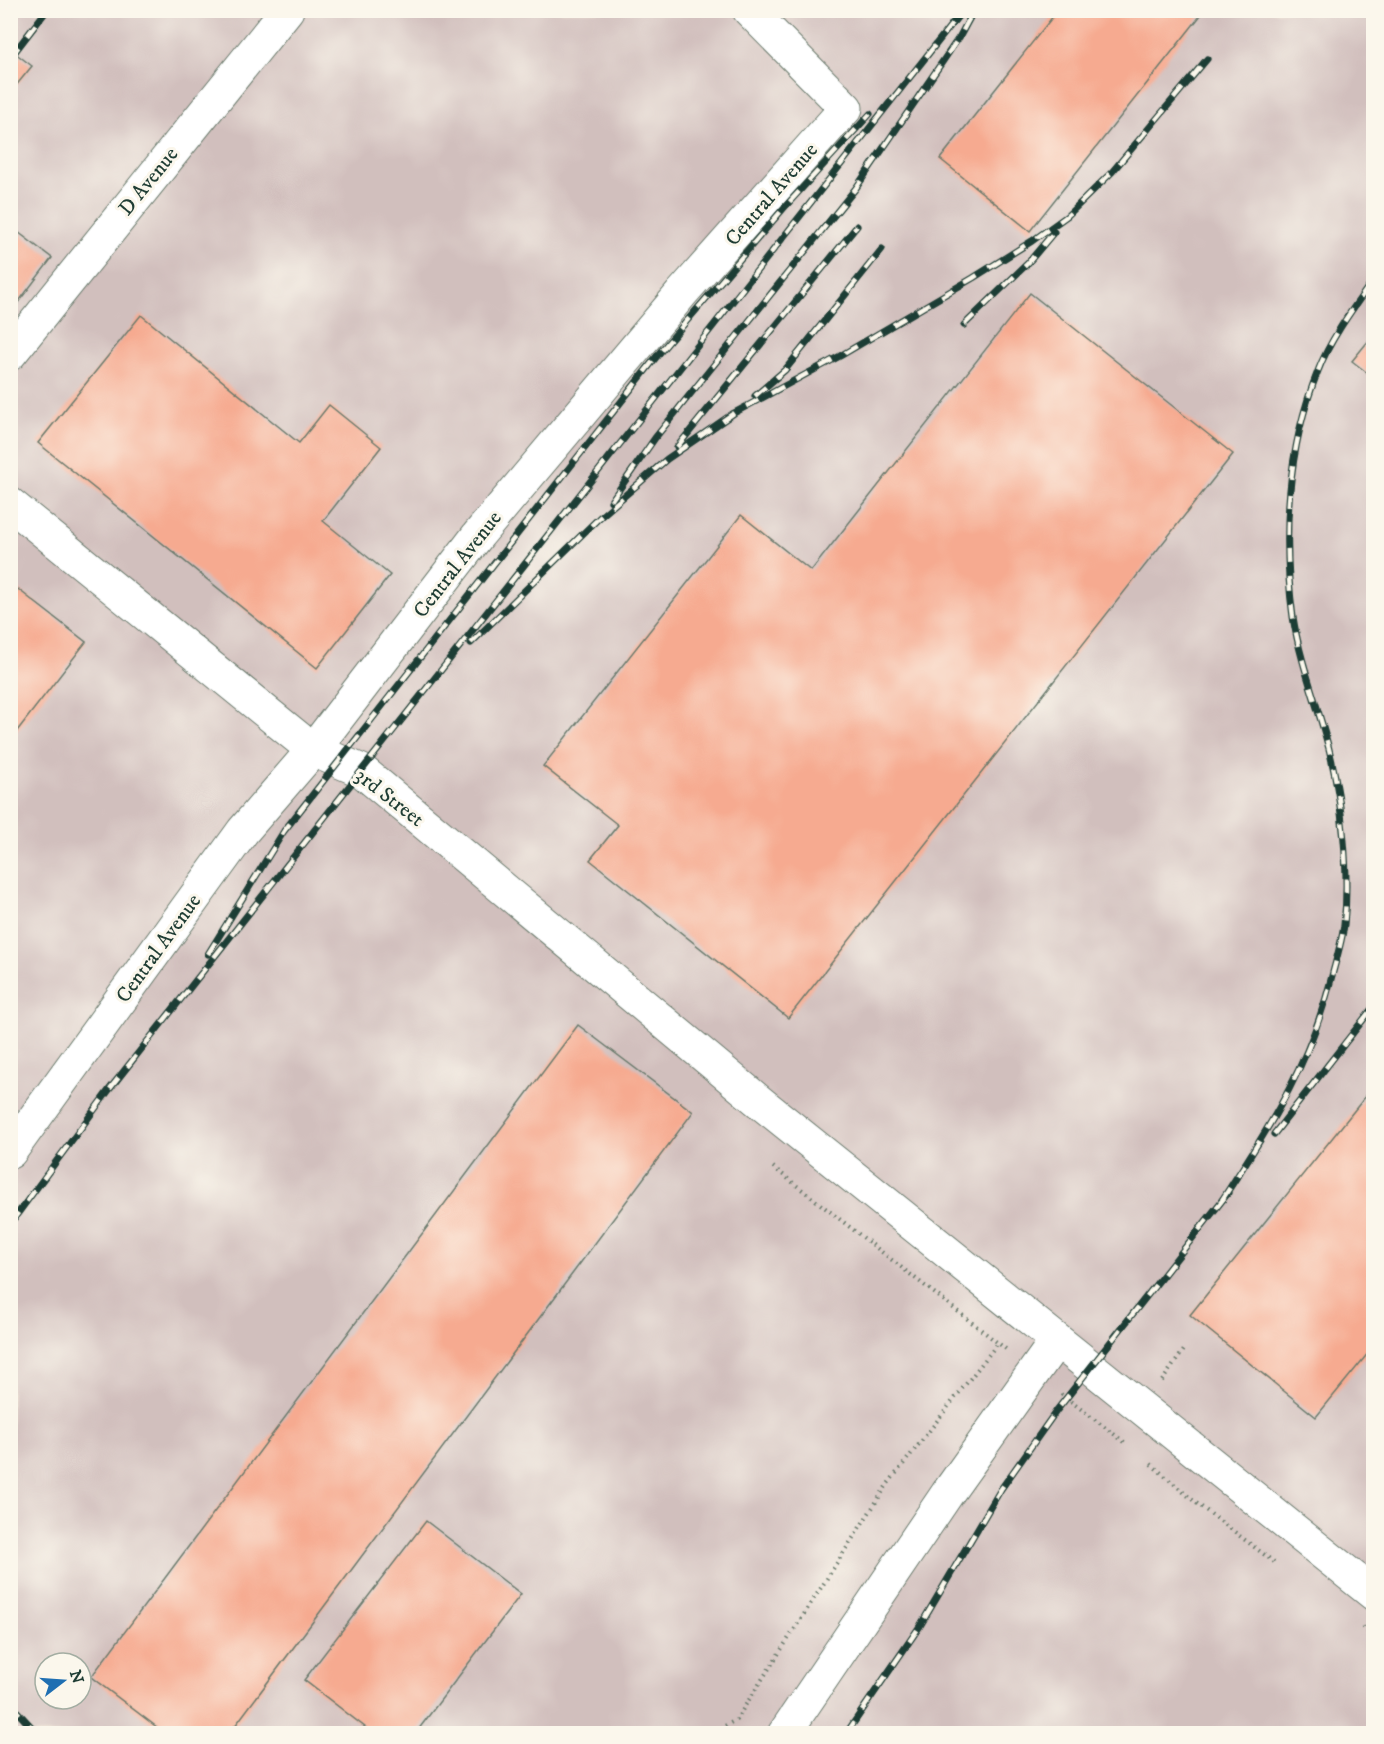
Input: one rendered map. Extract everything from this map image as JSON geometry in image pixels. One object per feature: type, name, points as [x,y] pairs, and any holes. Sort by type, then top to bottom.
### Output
[{"type":"street","name":"D Avenue","points":[[10,354],[287,10]]},
{"type":"street","name":"Central Avenue","points":[[10,1152],[243,831],[313,750],[479,534],[681,294],[846,108],[748,10]]},
{"type":"street","name":"3rd Street","points":[[10,504],[313,750],[362,771],[761,1103],[1374,1594]]},
{"type":"street","points":[[784,1734],[1034,1369],[1056,1341]]},
{"type":"path","points":[[773,1167],[1034,1369],[1066,1399],[1137,1451]]},
{"type":"path","points":[[709,1734],[736,1720],[887,1485],[998,1343]]},
{"type":"path","points":[[1145,1458],[1194,1502],[1278,1565]]},
{"type":"path","points":[[1353,1620],[1374,1636]]},
{"type":"shaded area","points":[[11,11],[1373,11],[1373,1733],[11,1734]]},
{"type":"building","points":[[1058,10],[1205,10],[1030,231],[940,159]]},
{"type":"building","points":[[10,49],[32,66],[10,93]]},
{"type":"building","points":[[10,226],[52,258],[10,313]]},
{"type":"building","points":[[1030,293],[1233,454],[788,1018],[590,860],[618,825],[543,766],[741,515],[811,571]]},
{"type":"building","points":[[141,315],[299,443],[329,405],[381,447],[323,521],[390,575],[317,668],[38,443]]},
{"type":"building","points":[[1374,334],[1374,378],[1352,361]]},
{"type":"building","points":[[10,583],[86,642],[10,740]]},
{"type":"building","points":[[578,1025],[693,1112],[229,1734],[166,1734],[93,1679],[93,1674]]},
{"type":"building","points":[[1374,1086],[1374,1346],[1316,1417],[1190,1315]]},
{"type":"building","points":[[426,1521],[521,1594],[415,1734],[374,1734],[304,1680]]},
{"type":"railway","points":[[10,13],[13,10]]},
{"type":"railway","points":[[10,58],[47,10]]},
{"type":"railway","points":[[10,1224],[109,1090],[963,10]]},
{"type":"railway","points":[[611,501],[655,438],[856,188],[960,36],[974,10]]},
{"type":"railway","points":[[471,643],[599,518],[667,459],[734,413],[840,356],[973,278],[1067,216],[1112,172],[1207,59]]},
{"type":"railway","points":[[208,954],[284,831],[661,351],[783,209],[870,114]]},
{"type":"railway","points":[[677,447],[857,226]]},
{"type":"railway","points":[[964,325],[1028,263],[1054,232]]},
{"type":"railway","points":[[755,396],[785,370],[882,249]]},
{"type":"railway","points":[[1222,1200],[1258,1144],[1301,1064],[1324,1005],[1343,931],[1346,882],[1338,791],[1329,749],[1296,634],[1290,586],[1288,524],[1299,431],[1318,371],[1329,347],[1374,279]]},
{"type":"railway","points":[[1274,1134],[1374,1006]]},
{"type":"railway","points":[[846,1734],[920,1626],[1001,1489],[1057,1410],[1228,1193]]},
{"type":"railway","points":[[10,1704],[38,1734]]},
{"type":"railway","points":[[10,1725],[21,1734]]}]
